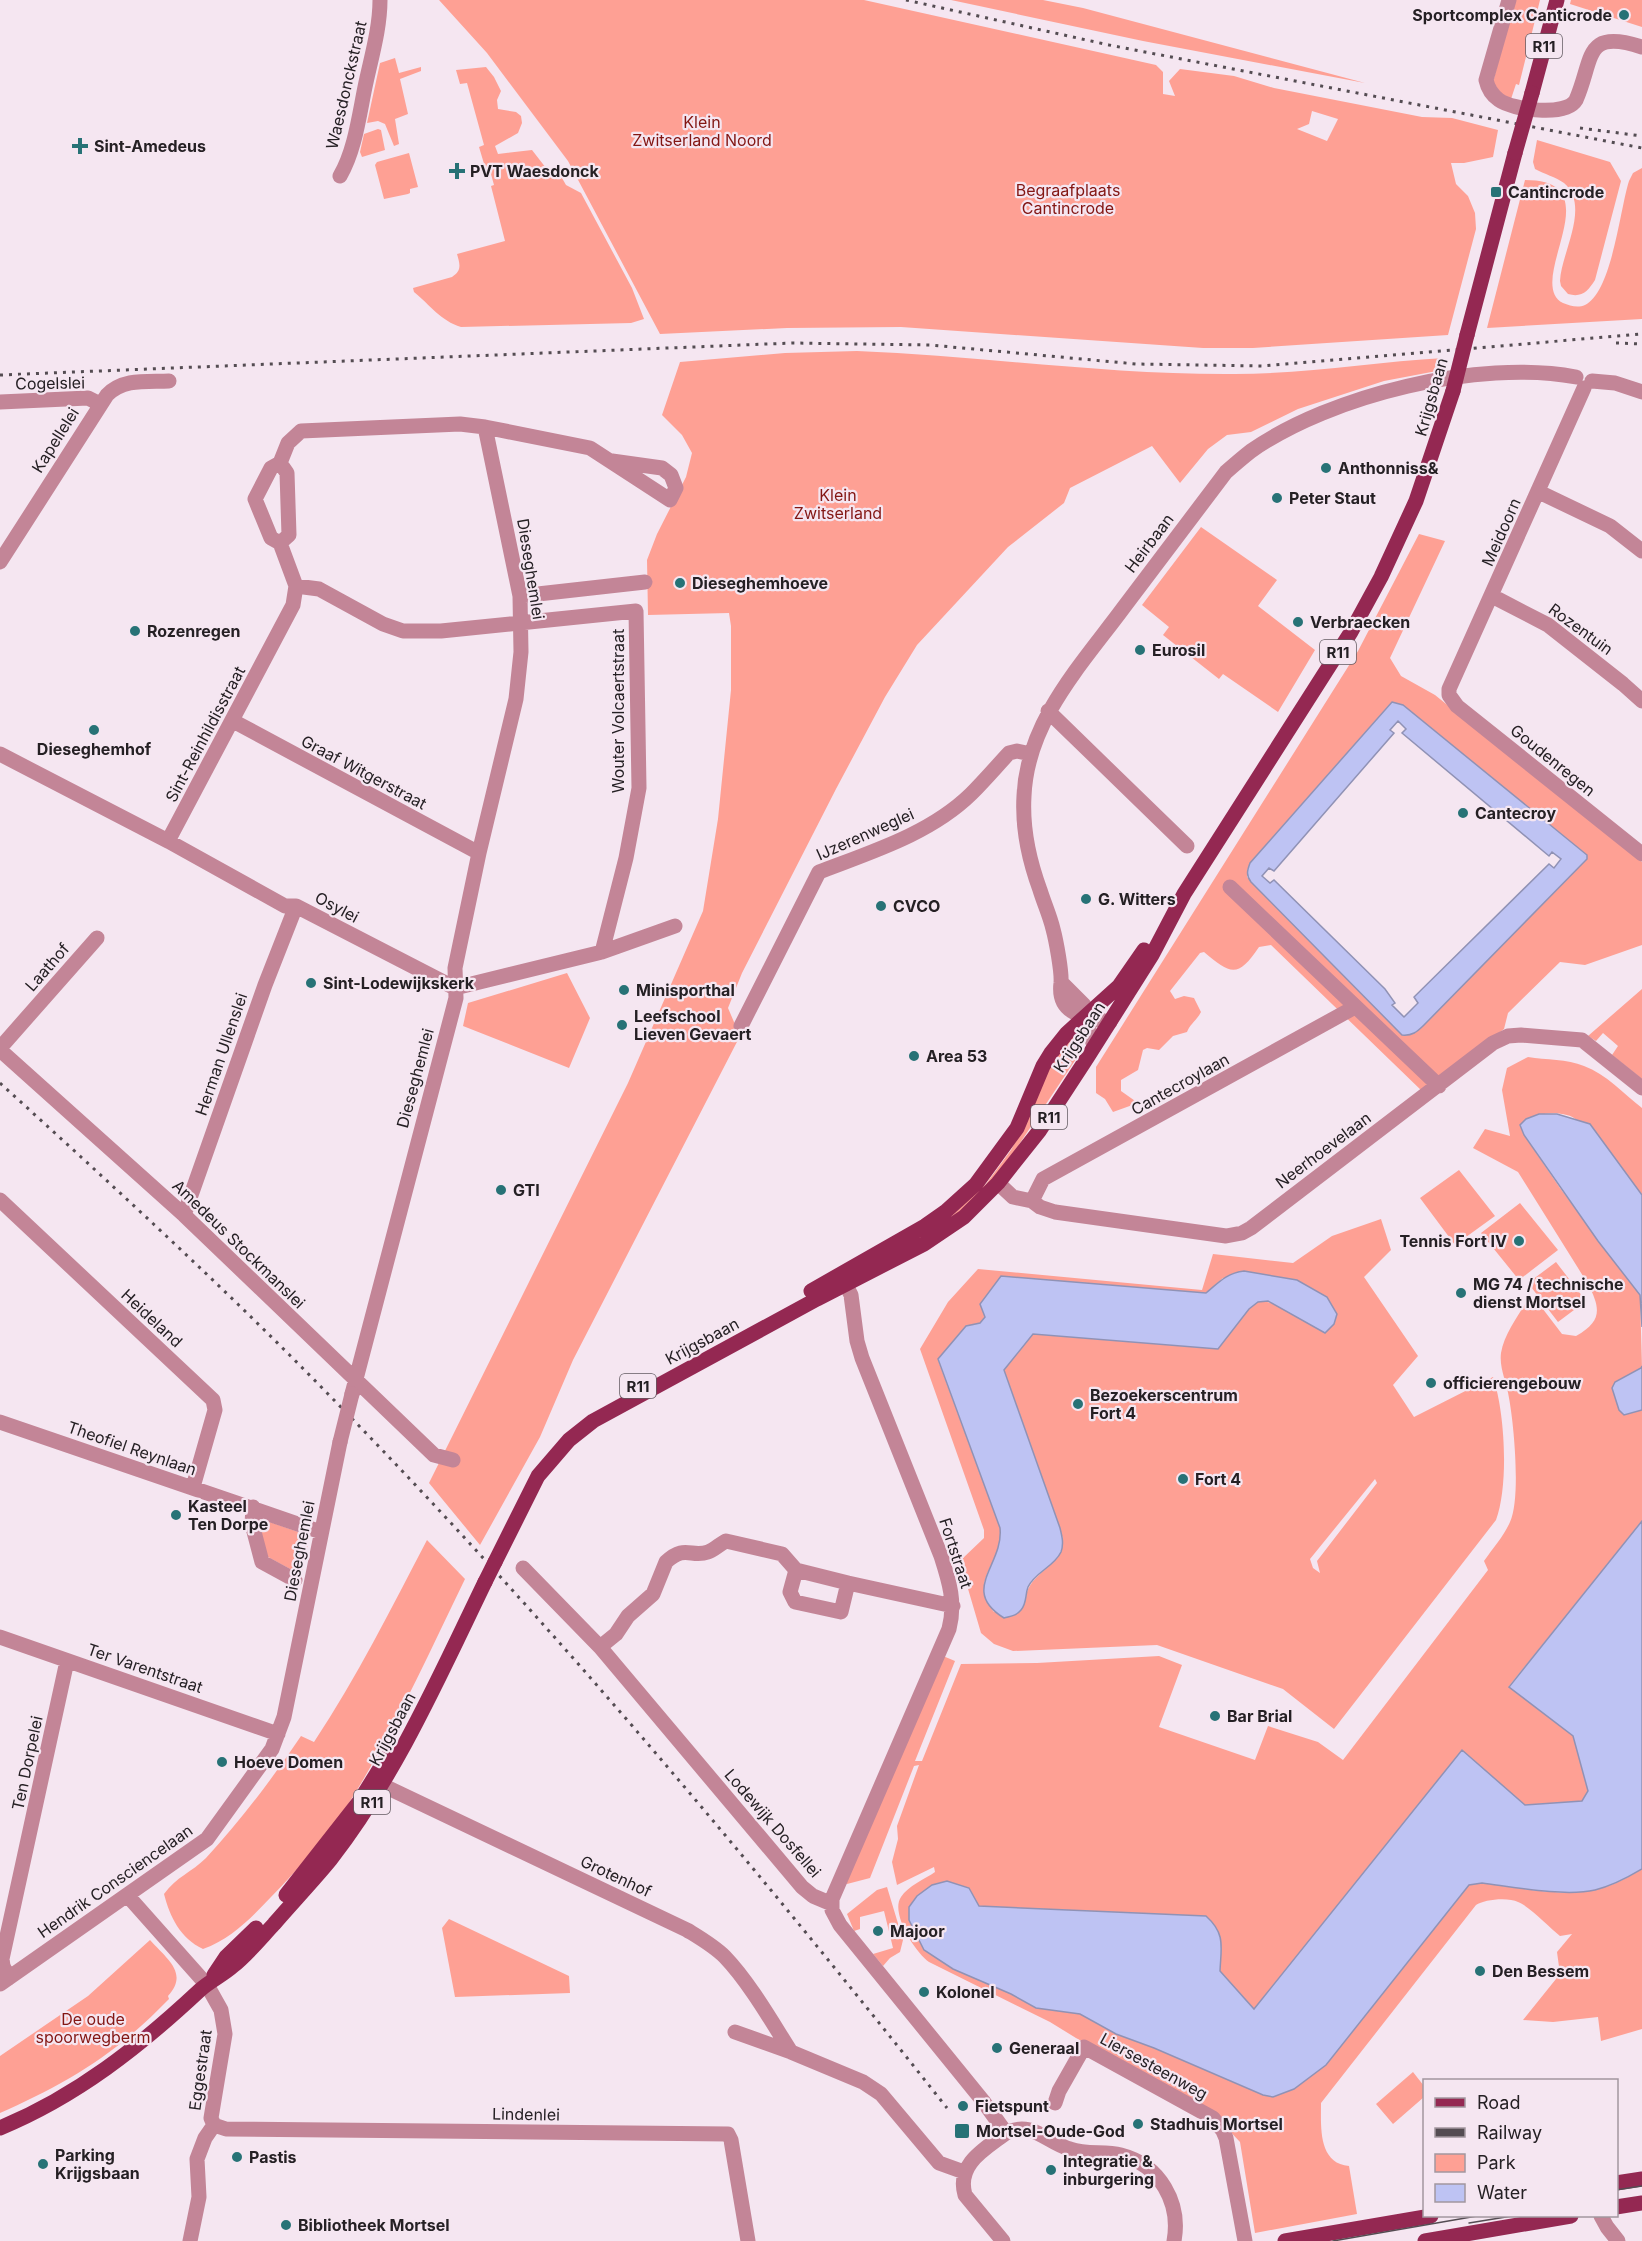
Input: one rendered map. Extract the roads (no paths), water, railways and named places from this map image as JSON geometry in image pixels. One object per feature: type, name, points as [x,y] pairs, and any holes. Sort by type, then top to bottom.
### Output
[{"type":"main road","name":"Krijgsbaan","points":[[207,1985],[226,1958],[257,1928],[298,1881],[359,1802],[407,1721],[482,1578],[526,1478],[536,1463],[562,1435],[606,1404],[844,1280],[946,1230],[964,1217],[998,1183],[1040,1130],[1152,955],[1184,894],[1366,604],[1416,501],[1453,391],[1557,0]]},
{"type":"main road","name":"Krijgsbaan","points":[[844,1280],[945,1212],[976,1184],[1017,1128],[1043,1066],[1067,1033],[1119,986],[1171,909],[1184,894]]},
{"type":"main road","name":"Krijgsbaan","points":[[0,2128],[37,2112],[99,2075],[143,2042],[207,1985],[233,1966],[312,1882],[382,1785],[414,1728],[482,1578]]},
{"type":"main road","points":[[1618,2183],[1642,2179]]},
{"type":"main road","points":[[1618,2208],[1642,2203]]},
{"type":"main road","points":[[1285,2241],[1425,2217]]},
{"type":"main road","points":[[1425,2241],[1454,2239],[1566,2217]]},
{"type":"street","name":"Waesdonckstraat","points":[[340,176],[346,165],[357,124],[379,21],[380,0]]},
{"type":"street","points":[[1509,0],[1486,81],[1490,92],[1507,104],[1546,111],[1562,110],[1574,104],[1588,60],[1600,43],[1618,41],[1642,47]]},
{"type":"street","name":"Heirbaan","points":[[1094,1046],[1085,1017],[1084,1005],[1061,982],[1053,929],[1031,864],[1026,838],[1024,796],[1031,754],[1048,711],[1226,472],[1249,452],[1268,440],[1318,416],[1409,386],[1462,376],[1512,372],[1552,373],[1584,382],[1605,381],[1642,392]]},
{"type":"street","name":"Kapellelei","points":[[0,562],[100,404],[111,391],[123,384],[169,381]]},
{"type":"street","name":"Meidoorn","points":[[1449,689],[1539,492],[1584,382]]},
{"type":"street","name":"Cogelslei","points":[[0,402],[88,398],[100,404]]},
{"type":"street","points":[[522,623],[441,632],[403,631],[383,624],[319,589],[296,586],[280,543],[271,538],[255,499],[271,468],[280,463],[288,443],[301,431],[460,424],[590,448],[612,461]]},
{"type":"street","name":"Dieseghemlei","points":[[278,1734],[284,1717],[353,1387],[456,998],[455,968],[479,853],[516,699],[521,652],[520,596],[485,427]]},
{"type":"street","points":[[280,463],[287,473],[289,535],[280,543]]},
{"type":"street","points":[[1539,492],[1610,526],[1642,551]]},
{"type":"street","points":[[520,596],[645,582]]},
{"type":"street","name":"Sint-Reinhildisstraat","points":[[168,841],[293,605],[296,586]]},
{"type":"street","name":"Rozentuin","points":[[1492,596],[1548,625],[1640,695]]},
{"type":"street","name":"Wouter Volcaertstraat","points":[[522,623],[636,611],[639,788],[626,858],[602,952]]},
{"type":"street","name":"Goudenregen","points":[[1449,689],[1449,695],[1456,706],[1642,854]]},
{"type":"street","points":[[1048,711],[1187,846]]},
{"type":"street","name":"Graaf Witgerstraat","points":[[233,721],[479,853]]},
{"type":"street","name":"IJzerenweglei","points":[[741,1026],[819,872],[921,830],[970,795],[1009,753],[1017,751],[1031,754]]},
{"type":"street","name":"Osylei","points":[[0,754],[168,841],[285,906],[296,906],[456,988]]},
{"type":"street","points":[[1230,887],[1438,1086]]},
{"type":"street","name":"Herman Ullenslei","points":[[184,1215],[265,985],[296,906]]},
{"type":"street","points":[[456,988],[602,952],[675,926]]},
{"type":"street","name":"Laathof","points":[[0,1049],[97,938]]},
{"type":"street","name":"Cantecroylaan","points":[[1032,1201],[1043,1179],[1355,1007]]},
{"type":"street","points":[[1085,1017],[1110,1022]]},
{"type":"street","name":"Neerhoevelaan","points":[[998,1183],[1013,1197],[1065,1213],[1226,1236],[1242,1233],[1500,1039],[1521,1035],[1581,1040],[1642,1088]]},
{"type":"street","name":"Amedeus Stockmanslei","points":[[0,1049],[184,1215],[353,1387],[434,1455],[453,1460]]},
{"type":"street","name":"Heideland","points":[[0,1200],[213,1400],[215,1410],[193,1487]]},
{"type":"street","name":"Fortstraat","points":[[832,1904],[949,1629],[952,1606],[950,1583],[862,1358],[857,1341],[851,1295],[844,1280]]},
{"type":"street","name":"Theofiel Reynlaan","points":[[0,1422],[321,1532]]},
{"type":"street","points":[[252,1507],[252,1524],[262,1562],[295,1580]]},
{"type":"street","points":[[600,1647],[616,1634],[628,1616],[653,1594],[666,1562],[679,1553],[708,1552],[726,1541],[782,1554],[796,1570],[952,1606]]},
{"type":"street","name":"Lodewijk Dosfellei","points":[[523,1568],[600,1647],[802,1887],[813,1896],[832,1904]]},
{"type":"street","points":[[796,1570],[790,1592],[795,1602],[841,1612],[848,1583]]},
{"type":"street","name":"Ter Varentstraat","points":[[0,1637],[278,1734]]},
{"type":"street","name":"Ten Dorpelei","points":[[5,1981],[2,1959],[68,1661]]},
{"type":"street","name":"Hendrik Consciencelaan","points":[[5,1981],[207,1839],[272,1749],[278,1734]]},
{"type":"street","name":"Grotenhof","points":[[382,1785],[687,1930],[714,1947],[726,1958],[791,2052]]},
{"type":"street","name":"Eggestraat","points":[[127,1895],[207,1985],[224,2020],[225,2034],[210,2118],[214,2125],[197,2158],[199,2197],[190,2241]]},
{"type":"street","points":[[832,1904],[837,1920],[1006,2133]]},
{"type":"street","points":[[735,2032],[863,2082],[881,2094],[939,2163],[964,2172]]},
{"type":"street","name":"Liersesteenweg","points":[[1055,2103],[1059,2091],[1084,2048],[1213,2118],[1226,2138],[1245,2241]]},
{"type":"street","name":"Lindenlei","points":[[214,2125],[220,2128],[728,2134],[731,2140],[748,2241]]},
{"type":"street","points":[[1003,2241],[965,2195],[962,2187],[964,2172],[972,2160],[1006,2133],[1019,2128],[1034,2130],[1070,2149],[1121,2155],[1141,2163],[1164,2184],[1171,2200],[1178,2238]]},
{"type":"street","points":[[1602,2217],[1618,2241]]},
{"type":"water","points":[[1392,702],[1403,705],[1587,855],[1587,859],[1424,1025],[1409,1035],[1402,1035],[1251,882],[1248,877],[1250,863]],"holes":[[[1398,721],[1406,729],[1402,733],[1549,856],[1552,852],[1561,859],[1554,868],[1549,864],[1414,997],[1418,1003],[1404,1017],[1392,1005],[1395,1003],[1385,989],[1274,880],[1270,883],[1262,876],[1269,868],[1274,871],[1394,733],[1390,730]]]},
{"type":"water","points":[[1539,1114],[1557,1114],[1590,1124],[1642,1195],[1642,1327],[1640,1295],[1598,1241],[1524,1135],[1520,1125],[1526,1119]]},
{"type":"water","points":[[1244,1271],[1297,1280],[1327,1297],[1337,1314],[1334,1324],[1325,1333],[1268,1301],[1258,1302],[1249,1309],[1218,1349],[1033,1334],[1004,1370],[1060,1528],[1063,1543],[1058,1557],[1031,1582],[1021,1610],[1015,1615],[1004,1618],[991,1608],[985,1597],[984,1587],[996,1554],[1000,1528],[938,1359],[966,1326],[980,1323],[985,1317],[980,1304],[1001,1276],[1206,1293],[1228,1276]]},
{"type":"water","points":[[1642,1366],[1642,1410],[1624,1415],[1619,1410],[1612,1388],[1615,1382]]},
{"type":"water","points":[[1642,1521],[1642,1869],[1625,1879],[1583,1892],[1539,1891],[1482,1883],[1469,1885],[1326,2065],[1294,2089],[1273,2097],[1263,2095],[1116,2034],[1080,2014],[1036,2008],[1011,1994],[953,1969],[924,1950],[909,1920],[909,1907],[917,1896],[932,1885],[947,1881],[969,1888],[979,1906],[1206,1916],[1217,1929],[1221,1941],[1220,1971],[1254,2009],[1462,1750],[1525,1805],[1582,1801],[1588,1791],[1573,1736],[1509,1687]]},
{"type":"tram line","points":[[1618,2190],[1642,2186]]},
{"type":"tram line","points":[[1333,2241],[1471,2217]]},
{"type":"tram line","points":[[1469,2223],[1506,2217]]},
{"type":"railway","points":[[906,0],[1109,45],[1642,148]]},
{"type":"railway","points":[[1580,128],[1642,136]]},
{"type":"railway","points":[[0,375],[792,343],[930,345],[1136,364],[1262,366],[1642,334]]},
{"type":"railway","points":[[1616,343],[1642,344]]},
{"type":"railway","points":[[0,1083],[250,1316],[413,1482],[493,1568],[724,1834],[947,2108]]},
{"type":"place","name":"Sportcomplex Canticrode","points":[[1624,15]]},
{"type":"place","name":"Sint-Amedeus","points":[[80,146]]},
{"type":"place","name":"PVT Waesdonck","points":[[457,171]]},
{"type":"place","name":"Cantincrode","points":[[1496,192]]},
{"type":"place","name":"Anthonniss&","points":[[1326,468]]},
{"type":"place","name":"Peter Staut","points":[[1277,498]]},
{"type":"place","name":"Dieseghemhoeve","points":[[680,583]]},
{"type":"place","name":"Verbraecken","points":[[1298,622]]},
{"type":"place","name":"Rozenregen","points":[[135,631]]},
{"type":"place","name":"Eurosil","points":[[1140,650]]},
{"type":"place","name":"Dieseghemhof","points":[[94,730]]},
{"type":"place","name":"Cantecroy","points":[[1463,813]]},
{"type":"place","name":"G. Witters","points":[[1086,899]]},
{"type":"place","name":"CVCO","points":[[881,906]]},
{"type":"place","name":"Sint-Lodewijkskerk","points":[[311,983]]},
{"type":"place","name":"Minisporthal","points":[[624,990]]},
{"type":"place","name":"Leefschool Lieven Gevaert","points":[[622,1025]]},
{"type":"place","name":"Area 53","points":[[914,1056]]},
{"type":"place","name":"GTI","points":[[501,1190]]},
{"type":"place","name":"Tennis Fort IV","points":[[1519,1241]]},
{"type":"place","name":"MG 74 / technische dienst Mortsel","points":[[1461,1293]]},
{"type":"place","name":"officierengebouw","points":[[1431,1383]]},
{"type":"place","name":"Bezoekerscentrum Fort 4","points":[[1078,1404]]},
{"type":"place","name":"Fort 4","points":[[1183,1479]]},
{"type":"place","name":"Kasteel Ten Dorpe","points":[[176,1515]]},
{"type":"place","name":"Bar Brial","points":[[1215,1716]]},
{"type":"place","name":"Hoeve Domen","points":[[222,1762]]},
{"type":"place","name":"Majoor","points":[[878,1931]]},
{"type":"place","name":"Den Bessem","points":[[1480,1971]]},
{"type":"place","name":"Kolonel","points":[[924,1992]]},
{"type":"place","name":"Generaal","points":[[997,2048]]},
{"type":"place","name":"Fietspunt","points":[[963,2106]]},
{"type":"place","name":"Stadhuis Mortsel","points":[[1138,2124]]},
{"type":"place","name":"Mortsel-Oude-God","points":[[962,2131]]},
{"type":"place","name":"Pastis","points":[[237,2157]]},
{"type":"place","name":"Parking Krijgsbaan","points":[[43,2164]]},
{"type":"place","name":"Integratie & inburgering","points":[[1051,2170]]},
{"type":"place","name":"Bibliotheek Mortsel","points":[[286,2225]]},
{"type":"park label","name":"Klein Zwitserland Noord","points":[[702,131]]},
{"type":"park label","name":"Begraafplaats Cantincrode","points":[[1068,199]]},
{"type":"park label","name":"Klein Zwitserland","points":[[838,504]]},
{"type":"park label","name":"De oude spoorwegberm","points":[[93,2028]]}]
